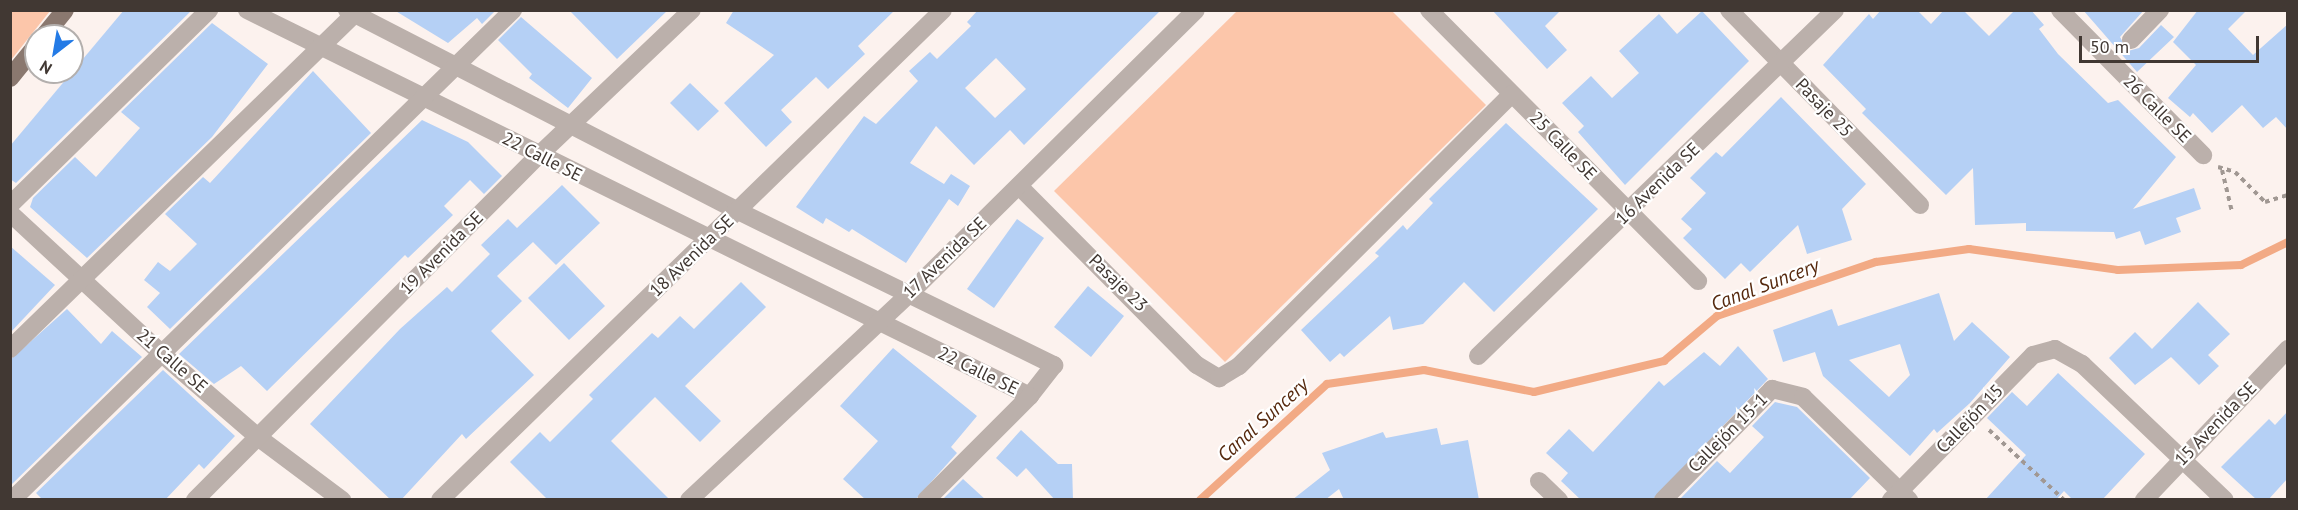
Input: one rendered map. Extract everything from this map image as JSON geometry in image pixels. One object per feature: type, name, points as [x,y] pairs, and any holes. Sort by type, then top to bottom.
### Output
[{"type":"main road","points":[[54,24],[65,10]]},
{"type":"main road","points":[[10,78],[24,61]]},
{"type":"street","points":[[10,205],[209,10]]},
{"type":"street","name":"22 Calle SE","points":[[247,10],[538,156],[1030,396],[1054,365],[738,211],[570,126],[354,12]]},
{"type":"street","points":[[12,500],[454,65],[513,10]]},
{"type":"street","name":"19 Avenida SE","points":[[195,500],[538,156],[692,10]]},
{"type":"street","name":"18 Avenida SE","points":[[440,500],[710,240],[943,10]]},
{"type":"street","name":"17 Avenida SE","points":[[689,500],[910,293],[1196,10]]},
{"type":"street","name":"25 Calle SE","points":[[1429,10],[1698,281]]},
{"type":"street","name":"Pasaje 25","points":[[1729,10],[1920,206]]},
{"type":"street","name":"16 Avenida SE","points":[[1478,356],[1629,214],[1835,10]]},
{"type":"street","name":"26 Calle SE","points":[[2060,10],[2203,155]]},
{"type":"street","points":[[2131,40],[2160,10]]},
{"type":"street","points":[[10,349],[82,281],[354,12]]},
{"type":"street","name":"Pasaje 23","points":[[1018,186],[1197,365],[1219,378],[1239,366],[1512,94]]},
{"type":"street","name":"21 Calle SE","points":[[10,213],[162,354],[259,438],[342,500]]},
{"type":"street","name":"Callejón 15","points":[[1900,496],[1973,415],[2033,355],[2055,349],[2082,364],[2183,459]]},
{"type":"street","name":"15 Avenida SE","points":[[2144,500],[2288,349]]},
{"type":"street","name":"Callejón 15-1","points":[[1663,500],[1772,389],[1803,397],[1900,496]]},
{"type":"street","points":[[926,500],[1030,396]]},
{"type":"street","points":[[2183,459],[2225,500]]},
{"type":"street","points":[[1539,482],[1559,500]]},
{"type":"path","points":[[2203,155],[2222,170],[2235,172],[2265,202],[2288,195]]},
{"type":"path","points":[[2222,170],[2232,212]]},
{"type":"path","points":[[1973,415],[2064,500]]},
{"type":"shaded area","points":[[10,11],[50,11],[40,24],[24,24],[24,44],[11,60]]},
{"type":"shaded area","points":[[1237,11],[1392,11],[1486,105],[1225,362],[1054,191]]},
{"type":"building","points":[[124,10],[192,10],[16,183],[10,179],[10,146],[62,84],[84,84],[84,58]]},
{"type":"building","points":[[394,10],[496,10],[482,24],[477,18],[448,43]]},
{"type":"building","points":[[569,10],[668,10],[617,59]]},
{"type":"building","points":[[734,10],[895,10],[858,46],[865,54],[828,89],[816,77],[781,110],[792,122],[766,147],[724,103],[774,55],[726,23]]},
{"type":"building","points":[[978,10],[1161,10],[1024,145],[1010,130],[974,165],[936,126],[910,163],[944,184],[951,174],[970,186],[958,206],[949,199],[906,263],[852,229],[849,232],[826,218],[823,224],[796,207],[864,116],[876,124],[918,81],[909,71],[930,52],[937,59],[971,26],[967,22]],"holes":[[[996,58],[1026,89],[995,118],[965,88]]]},
{"type":"building","points":[[1492,10],[1561,10],[1545,26],[1567,50],[1547,69]]},
{"type":"building","points":[[1881,10],[1917,10],[1931,24],[1944,10],[1963,10],[1989,36],[2015,10],[2031,10],[2044,25],[2039,29],[2058,54],[2108,103],[2118,100],[2176,157],[2133,209],[2194,188],[2201,209],[2176,218],[2181,232],[2145,245],[2140,231],[2116,239],[2114,232],[2026,231],[2026,223],[1975,225],[1973,168],[1946,195],[1862,113],[1866,109],[1823,65],[1869,14],[1873,19]]},
{"type":"building","points":[[2083,10],[2144,10],[2120,37],[2128,51],[2139,48],[2161,25],[2174,37],[2137,72]]},
{"type":"building","points":[[2198,10],[2247,10],[2228,29],[2253,55],[2288,24],[2288,130],[2276,117],[2263,128],[2242,105],[2212,133],[2193,113],[2190,117],[2168,98],[2196,65],[2173,42]]},
{"type":"building","points":[[1702,11],[1749,61],[1625,185],[1578,132],[1584,126],[1562,103],[1591,76],[1612,98],[1639,73],[1619,51],[1659,14],[1677,34]]},
{"type":"building","points":[[521,17],[592,78],[568,108],[529,78],[532,74],[498,40]]},
{"type":"building","points":[[212,23],[268,64],[212,137],[87,258],[30,207],[33,198],[75,157],[96,177],[140,128],[121,112]]},
{"type":"building","points":[[313,71],[371,133],[170,329],[147,307],[160,293],[144,280],[158,262],[170,271],[197,244],[165,214],[203,177],[210,183]]},
{"type":"building","points":[[690,83],[719,111],[698,131],[670,103]]},
{"type":"building","points":[[1781,97],[1866,184],[1842,209],[1852,240],[1807,254],[1798,225],[1750,272],[1741,263],[1725,279],[1683,238],[1692,229],[1681,219],[1706,193],[1690,178],[1716,152],[1722,157]]},
{"type":"building","points":[[422,120],[468,142],[502,176],[484,194],[470,180],[444,206],[453,215],[408,258],[405,255],[267,391],[241,366],[214,384],[179,354]]},
{"type":"building","points":[[1506,123],[1598,209],[1494,312],[1464,282],[1423,324],[1393,330],[1390,316],[1344,357],[1340,353],[1330,362],[1301,330],[1379,256],[1375,253],[1403,225],[1407,230],[1433,203],[1429,199]]},
{"type":"building","points":[[562,185],[600,223],[556,265],[533,242],[497,276],[522,301],[491,331],[534,375],[466,439],[462,434],[401,500],[391,500],[310,424],[400,329],[447,287],[452,292],[490,254],[481,245],[508,219],[517,228]]},
{"type":"building","points":[[1017,219],[1044,238],[994,308],[967,289]]},
{"type":"building","points":[[10,246],[55,285],[10,333]]},
{"type":"building","points":[[564,263],[605,306],[569,340],[528,298]]},
{"type":"building","points":[[741,282],[766,307],[685,386],[721,421],[700,442],[655,397],[611,441],[670,500],[548,500],[510,462],[540,432],[550,442],[593,399],[589,395],[652,333],[658,338],[680,316],[694,329]]},
{"type":"building","points":[[1088,286],[1124,316],[1091,357],[1054,327]]},
{"type":"building","points":[[1939,293],[1954,341],[1972,322],[2010,357],[1970,403],[1937,433],[1934,429],[1910,456],[1823,376],[1815,352],[1783,362],[1773,330],[1832,309],[1838,326]],"holes":[[[1900,344],[1910,375],[1889,397],[1849,360]]]},
{"type":"building","points":[[2198,302],[2230,334],[2208,355],[2219,366],[2199,385],[2171,357],[2135,385],[2109,358],[2135,332],[2152,349]]},
{"type":"building","points":[[67,309],[101,344],[112,331],[142,357],[10,486],[10,360]]},
{"type":"building","points":[[1738,346],[1768,379],[1652,500],[1581,500],[1561,481],[1568,473],[1546,453],[1569,429],[1593,452],[1659,381],[1664,386],[1704,352],[1720,366]]},
{"type":"building","points":[[893,348],[977,416],[951,447],[957,453],[915,500],[866,500],[843,479],[878,441],[840,406]]},
{"type":"building","points":[[163,370],[235,436],[204,469],[199,464],[165,500],[43,500],[36,493]]},
{"type":"building","points":[[2058,373],[2145,454],[2102,500],[2073,500],[2064,491],[2056,500],[1985,500],[2026,455],[1987,418],[2012,392],[2027,406]]},
{"type":"building","points":[[1775,402],[1797,407],[1870,478],[1849,500],[1679,500],[1717,461],[1730,473],[1764,437],[1752,426]]},
{"type":"building","points":[[2288,411],[2288,478],[2268,500],[2257,500],[2221,467],[2269,419],[2275,425]]},
{"type":"building","points":[[1437,428],[1441,445],[1468,440],[1479,500],[1344,500],[1339,489],[1325,500],[1292,500],[1330,470],[1322,453],[1383,432],[1386,438]]},
{"type":"building","points":[[1021,430],[1058,464],[1072,464],[1073,500],[1055,500],[1026,468],[1017,477],[996,458]]},
{"type":"building","points":[[963,479],[986,500],[942,500]]},
{"type":"waterway","name":"Canal Suncery","points":[[1200,500],[1327,384],[1424,370],[1534,392],[1664,361],[1717,316],[1876,262],[1969,249],[2118,270],[2241,265],[2288,242]]}]
